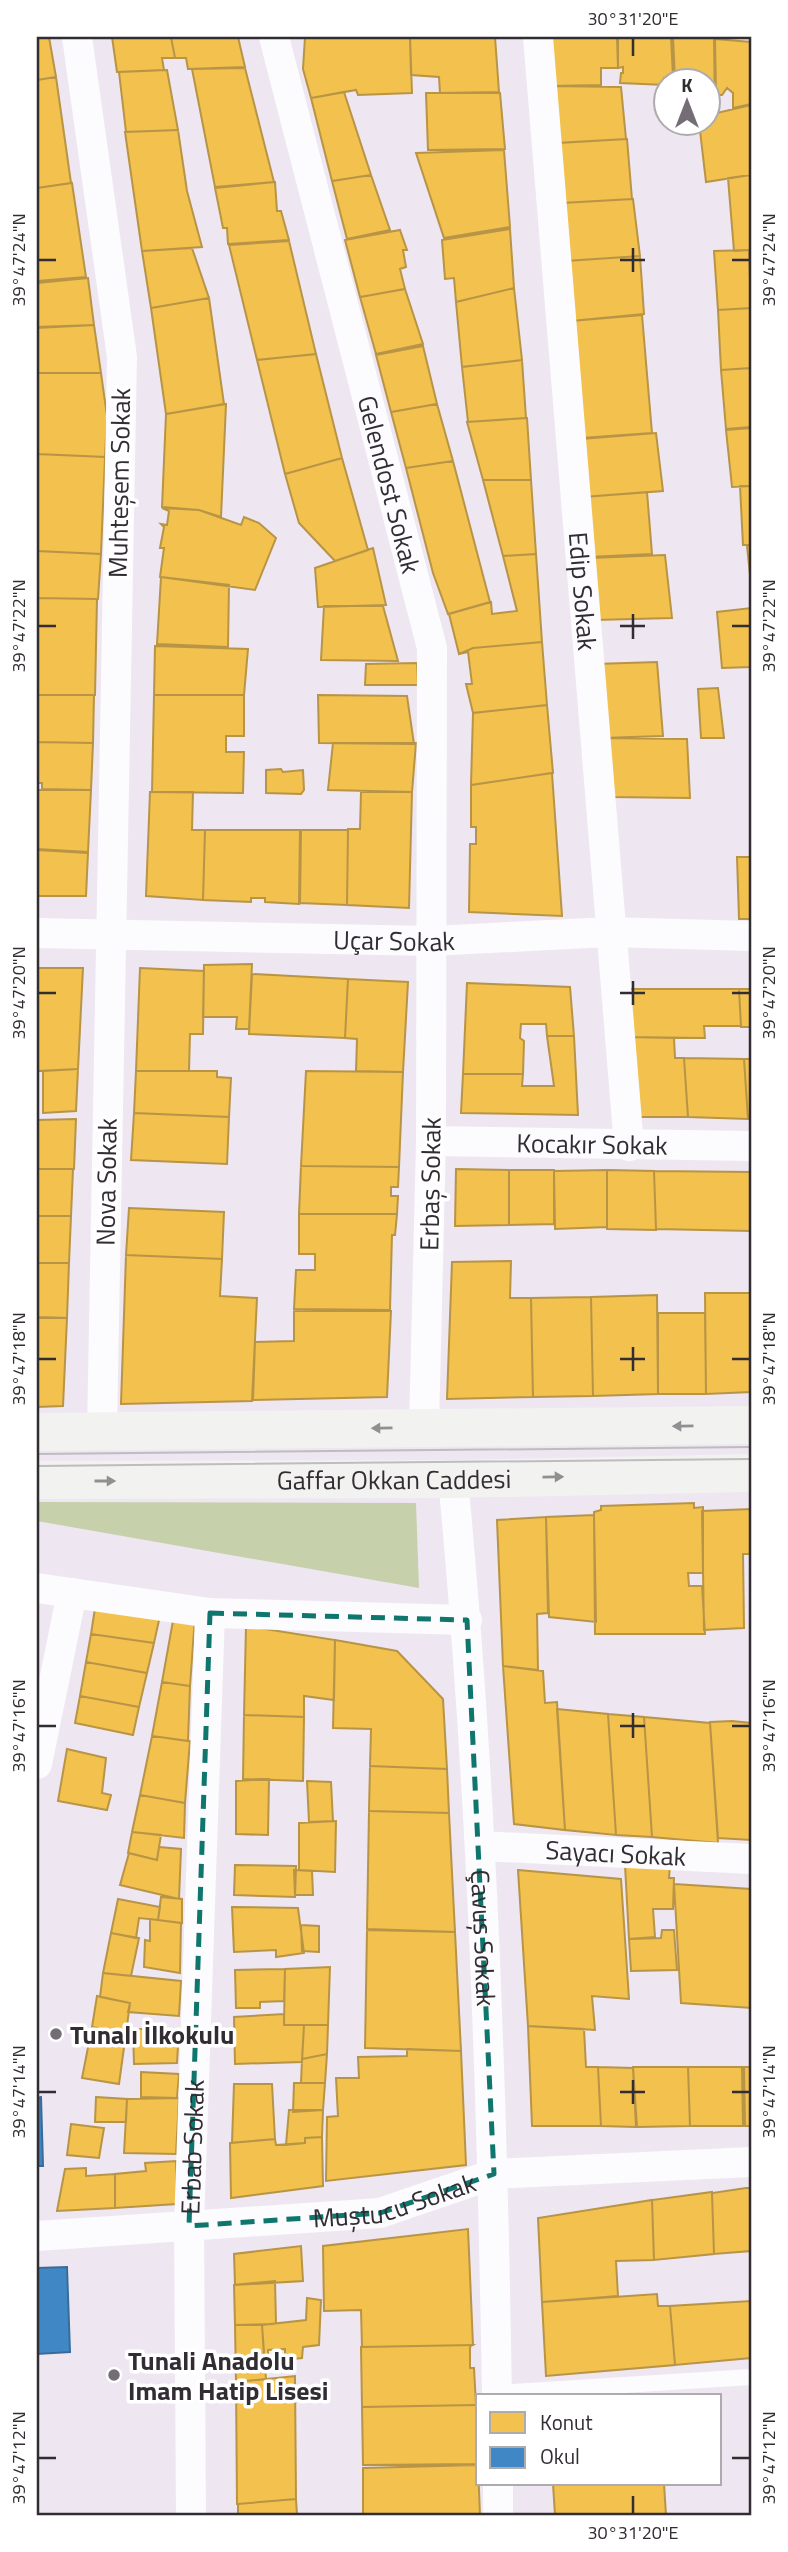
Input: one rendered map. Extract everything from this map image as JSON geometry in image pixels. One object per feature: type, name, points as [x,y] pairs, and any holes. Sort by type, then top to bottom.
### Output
[{"type":"main road","name":"Gaffar Okkan Caddesi","points":[[37,1432],[751,1425]]},
{"type":"main road","name":"Gaffar Okkan Caddesi","points":[[37,1480],[453,1479],[751,1473]]},
{"type":"street","name":"Muhteşem Sokak","points":[[77,37],[122,357],[111,933]]},
{"type":"street","name":"Gelendost Sokak","points":[[274,37],[432,649],[432,941]]},
{"type":"street","name":"Edip Sokak","points":[[538,37],[609,932],[629,1146]]},
{"type":"street","name":"Uçar Sokak","points":[[37,933],[432,941],[609,932],[751,936]]},
{"type":"street","name":"Nova Sokak","points":[[102,1431],[111,933]]},
{"type":"street","name":"Erbaş Sokak","points":[[424,1428],[431,1141],[432,941]]},
{"type":"street","name":"Kocakır Sokak","points":[[431,1141],[751,1146]]},
{"type":"street","name":"Çavuş Sokak","points":[[453,1479],[467,1620],[480,1846],[494,2174],[497,2394]]},
{"type":"street","points":[[37,1588],[210,1613],[467,1620]]},
{"type":"street","points":[[37,1764],[72,1593]]},
{"type":"street","name":"Erbab Sokak","points":[[191,2515],[189,2226],[210,1613]]},
{"type":"street","name":"Sayacı Sokak","points":[[480,1846],[751,1859]]},
{"type":"street","name":"Muştucu Sokak","points":[[37,2236],[380,2213],[494,2174],[751,2162]]},
{"type":"street","points":[[498,2486],[498,2515]]},
{"type":"lane","points":[[511,2394],[751,2377]]},
{"type":"highlighted area","points":[[210,1613],[467,1620],[494,2174],[380,2213],[189,2226]]},
{"type":"green space","points":[[37,1502],[416,1503],[419,1588],[37,1521]]},
{"type":"building: Konut","points":[[37,37],[49,37],[56,77],[37,80]]},
{"type":"building: Konut","points":[[112,37],[171,37],[175,58],[162,58],[164,70],[117,72]]},
{"type":"building: Konut","points":[[171,37],[238,37],[245,67],[188,69],[186,58],[175,58]]},
{"type":"building: Konut","points":[[305,37],[410,37],[412,93],[358,95],[356,90],[311,98],[303,69]]},
{"type":"building: Konut","points":[[410,37],[495,37],[499,92],[440,93],[439,77],[411,75]]},
{"type":"building: Konut","points":[[547,37],[617,37],[618,68],[601,68],[601,85],[551,86]]},
{"type":"building: Konut","points":[[671,37],[672,66],[652,66],[652,84],[620,83],[623,67],[618,68],[618,38]]},
{"type":"building: Konut","points":[[673,37],[714,38],[714,66],[674,66]]},
{"type":"building: Konut","points":[[715,39],[751,42],[751,104],[733,108],[733,93],[727,88],[722,95],[722,66],[715,66]]},
{"type":"building: Konut","points":[[245,68],[274,182],[215,187],[192,69]]},
{"type":"building: Konut","points":[[167,70],[178,130],[126,132],[119,72]]},
{"type":"building: Konut","points":[[56,77],[71,183],[37,188],[37,80]]},
{"type":"building: Konut","points":[[551,86],[621,87],[626,139],[556,143]]},
{"type":"building: Konut","points":[[344,92],[371,175],[332,181],[311,98]]},
{"type":"building: Konut","points":[[426,93],[500,93],[505,149],[428,150]]},
{"type":"building: Konut","points":[[751,105],[751,175],[706,182],[701,136],[722,136],[722,112]]},
{"type":"building: Konut","points":[[178,130],[187,191],[202,247],[142,251],[125,132]]},
{"type":"building: Konut","points":[[627,139],[632,199],[562,203],[558,143]]},
{"type":"building: Konut","points":[[504,150],[510,227],[444,238],[416,153]]},
{"type":"building: Konut","points":[[371,175],[390,230],[347,239],[332,181]]},
{"type":"building: Konut","points":[[751,175],[751,250],[734,251],[728,178]]},
{"type":"building: Konut","points":[[275,182],[277,211],[281,211],[289,240],[228,244],[227,228],[223,228],[215,188]]},
{"type":"building: Konut","points":[[72,183],[86,277],[37,281],[37,188]]},
{"type":"building: Konut","points":[[633,199],[640,256],[566,261],[562,203]]},
{"type":"building: Konut","points":[[510,229],[514,288],[456,302],[454,278],[445,279],[442,240]]},
{"type":"building: Konut","points":[[400,230],[407,250],[403,250],[406,267],[400,269],[405,289],[360,297],[345,240]]},
{"type":"building: Konut","points":[[289,241],[316,354],[257,360],[229,245]]},
{"type":"building: Konut","points":[[192,248],[209,298],[151,308],[142,251]]},
{"type":"building: Konut","points":[[749,250],[751,308],[718,310],[714,251]]},
{"type":"building: Konut","points":[[640,256],[644,314],[571,321],[566,261]]},
{"type":"building: Konut","points":[[88,278],[94,325],[37,328],[37,283]]},
{"type":"building: Konut","points":[[514,288],[522,360],[462,367],[456,302]]},
{"type":"building: Konut","points":[[405,289],[423,344],[376,354],[360,297]]},
{"type":"building: Konut","points":[[209,298],[224,404],[166,414],[151,308]]},
{"type":"building: Konut","points":[[751,308],[751,368],[721,370],[718,310]]},
{"type":"building: Konut","points":[[642,315],[652,433],[581,438],[571,321]]},
{"type":"building: Konut","points":[[94,325],[101,373],[37,373],[37,327]]},
{"type":"building: Konut","points":[[423,346],[437,404],[391,412],[376,355]]},
{"type":"building: Konut","points":[[316,354],[342,458],[285,474],[257,360]]},
{"type":"building: Konut","points":[[522,360],[526,418],[468,422],[462,367]]},
{"type":"building: Konut","points":[[751,368],[751,427],[726,429],[721,370]]},
{"type":"building: Konut","points":[[37,373],[101,373],[107,416],[105,457],[37,454]]},
{"type":"building: Konut","points":[[226,404],[221,517],[199,510],[162,507],[166,414]]},
{"type":"building: Konut","points":[[437,404],[453,461],[406,468],[391,412]]},
{"type":"building: Konut","points":[[527,418],[531,480],[483,480],[467,422]]},
{"type":"building: Konut","points":[[751,428],[751,486],[732,487],[726,430]]},
{"type":"building: Konut","points":[[656,433],[663,491],[584,497],[581,439]]},
{"type":"building: Konut","points":[[37,454],[105,457],[101,554],[37,551]]},
{"type":"building: Konut","points":[[342,458],[368,550],[335,561],[299,523],[285,474]]},
{"type":"building: Konut","points":[[453,461],[490,602],[448,614],[433,573],[406,468]]},
{"type":"building: Konut","points":[[483,480],[531,480],[536,554],[503,556]]},
{"type":"building: Konut","points":[[740,486],[751,486],[751,545],[743,545]]},
{"type":"building: Konut","points":[[647,492],[652,554],[588,557],[584,497]]},
{"type":"building: Konut","points":[[162,508],[199,510],[241,525],[244,517],[259,523],[276,538],[255,590],[160,577],[164,548],[160,548],[164,527],[161,524],[167,525],[169,511]]},
{"type":"building: Konut","points":[[751,545],[751,584],[747,546]]},
{"type":"building: Konut","points":[[373,548],[386,605],[318,607],[315,568]]},
{"type":"building: Konut","points":[[37,551],[101,554],[98,599],[37,598]]},
{"type":"building: Konut","points":[[536,554],[542,642],[473,648],[459,654],[449,614],[491,602],[492,614],[517,611],[503,556]]},
{"type":"building: Konut","points":[[665,555],[672,618],[595,620],[590,558]]},
{"type":"building: Konut","points":[[161,577],[229,585],[228,647],[157,644]]},
{"type":"building: Konut","points":[[37,598],[97,599],[95,695],[37,695]]},
{"type":"building: Konut","points":[[324,606],[383,606],[398,661],[321,660]]},
{"type":"building: Konut","points":[[751,608],[751,667],[722,668],[717,612]]},
{"type":"building: Konut","points":[[542,642],[547,705],[473,713],[466,684],[472,684],[468,652],[459,654],[473,648]]},
{"type":"building: Konut","points":[[155,646],[248,649],[244,695],[154,695]]},
{"type":"building: Konut","points":[[657,662],[663,736],[601,738],[595,664]]},
{"type":"building: Konut","points":[[417,663],[418,685],[365,685],[366,664]]},
{"type":"building: Konut","points":[[718,688],[724,738],[701,738],[698,689]]},
{"type":"building: Konut","points":[[37,695],[94,695],[93,743],[37,742]]},
{"type":"building: Konut","points":[[154,695],[244,695],[244,736],[226,736],[226,752],[244,752],[243,793],[152,792]]},
{"type":"building: Konut","points":[[318,695],[407,696],[414,744],[319,743]]},
{"type":"building: Konut","points":[[547,705],[553,773],[471,785],[473,713]]},
{"type":"building: Konut","points":[[603,738],[687,739],[690,798],[609,797]]},
{"type":"building: Konut","points":[[37,742],[93,743],[91,790],[42,789],[42,783],[37,783]]},
{"type":"building: Konut","points":[[333,743],[416,743],[412,792],[328,790]]},
{"type":"building: Konut","points":[[281,769],[283,772],[303,770],[304,790],[301,794],[266,793],[266,770]]},
{"type":"building: Konut","points":[[552,773],[562,916],[469,912],[470,844],[476,844],[476,827],[471,827],[471,785]]},
{"type":"building: Konut","points":[[37,790],[91,790],[88,852],[37,849]]},
{"type":"building: Konut","points":[[150,792],[193,792],[192,830],[205,830],[203,900],[146,896]]},
{"type":"building: Konut","points":[[361,792],[412,792],[409,908],[347,905],[348,829],[360,829]]},
{"type":"building: Konut","points":[[205,830],[300,830],[299,904],[265,902],[265,898],[251,898],[251,902],[203,900]]},
{"type":"building: Konut","points":[[301,830],[348,830],[347,905],[300,903]]},
{"type":"building: Konut","points":[[37,850],[88,853],[86,896],[37,896]]},
{"type":"building: Konut","points":[[737,857],[751,857],[751,919],[739,919]]},
{"type":"building: Konut","points":[[252,964],[249,1029],[236,1029],[237,1017],[203,1017],[204,965]]},
{"type":"building: Konut","points":[[37,968],[83,968],[78,1069],[37,1071]]},
{"type":"building: Konut","points":[[140,968],[204,971],[203,1034],[190,1034],[189,1071],[136,1071]]},
{"type":"building: Konut","points":[[252,974],[348,979],[345,1038],[249,1034]]},
{"type":"building: Konut","points":[[348,979],[408,982],[403,1072],[356,1071],[357,1039],[345,1038]]},
{"type":"building: Konut","points":[[467,983],[570,987],[574,1036],[547,1036],[546,1024],[521,1024],[520,1038],[524,1041],[523,1074],[463,1074]]},
{"type":"building: Konut","points":[[622,989],[739,989],[741,1026],[704,1026],[705,1038],[626,1037]]},
{"type":"building: Konut","points":[[739,989],[751,989],[751,1027],[741,1027]]},
{"type":"building: Konut","points":[[547,1036],[574,1036],[578,1115],[461,1113],[463,1074],[523,1074],[522,1086],[554,1086]]},
{"type":"building: Konut","points":[[626,1037],[674,1038],[675,1058],[684,1058],[688,1117],[632,1117]]},
{"type":"building: Konut","points":[[684,1058],[744,1059],[748,1119],[688,1117]]},
{"type":"building: Konut","points":[[744,1059],[751,1059],[751,1119],[748,1119]]},
{"type":"building: Konut","points":[[78,1069],[76,1111],[43,1113],[43,1071]]},
{"type":"building: Konut","points":[[136,1071],[217,1071],[217,1077],[231,1078],[229,1117],[134,1113]]},
{"type":"building: Konut","points":[[306,1071],[403,1072],[399,1167],[301,1166]]},
{"type":"building: Konut","points":[[134,1113],[229,1117],[227,1164],[131,1160]]},
{"type":"building: Konut","points":[[76,1119],[74,1169],[37,1169],[37,1120]]},
{"type":"building: Konut","points":[[301,1166],[399,1167],[398,1187],[391,1187],[391,1196],[398,1196],[397,1214],[299,1214]]},
{"type":"building: Konut","points":[[37,1169],[73,1169],[71,1216],[37,1216]]},
{"type":"building: Konut","points":[[456,1169],[509,1170],[509,1225],[455,1226]]},
{"type":"building: Konut","points":[[509,1170],[554,1170],[554,1224],[509,1225]]},
{"type":"building: Konut","points":[[607,1170],[654,1171],[656,1230],[607,1229]]},
{"type":"building: Konut","points":[[607,1170],[607,1227],[555,1229],[554,1171]]},
{"type":"building: Konut","points":[[654,1171],[751,1172],[751,1231],[656,1229]]},
{"type":"building: Konut","points":[[129,1208],[224,1212],[222,1259],[126,1255]]},
{"type":"building: Konut","points":[[299,1214],[397,1214],[395,1235],[392,1235],[390,1310],[294,1309],[296,1270],[315,1270],[315,1254],[299,1254]]},
{"type":"building: Konut","points":[[37,1216],[71,1216],[69,1263],[37,1263]]},
{"type":"building: Konut","points":[[126,1255],[222,1259],[220,1296],[257,1298],[252,1401],[121,1404]]},
{"type":"building: Konut","points":[[511,1261],[510,1298],[531,1298],[533,1397],[447,1399],[452,1262]]},
{"type":"building: Konut","points":[[37,1263],[69,1263],[67,1318],[37,1318]]},
{"type":"building: Konut","points":[[705,1293],[751,1293],[751,1392],[706,1394]]},
{"type":"building: Konut","points":[[657,1295],[658,1394],[593,1396],[591,1297]]},
{"type":"building: Konut","points":[[591,1297],[593,1396],[533,1397],[531,1298]]},
{"type":"building: Konut","points":[[294,1311],[391,1311],[387,1397],[253,1400],[255,1342],[294,1341]]},
{"type":"building: Konut","points":[[658,1313],[705,1313],[706,1394],[658,1394]]},
{"type":"building: Konut","points":[[37,1317],[67,1318],[63,1406],[37,1407]]},
{"type":"building: Konut","points":[[694,1503],[694,1508],[703,1507],[703,1573],[688,1573],[689,1586],[702,1586],[705,1634],[595,1634],[594,1512],[601,1510],[601,1506]]},
{"type":"building: Konut","points":[[751,1509],[751,1554],[743,1554],[744,1628],[704,1630],[702,1511]]},
{"type":"building: Konut","points":[[594,1515],[596,1622],[549,1617],[546,1517]]},
{"type":"building: Konut","points":[[546,1517],[548,1613],[537,1614],[538,1670],[503,1666],[497,1520]]},
{"type":"building: Konut","points":[[96,1602],[161,1611],[154,1643],[91,1634]]},
{"type":"building: Konut","points":[[174,1615],[195,1617],[190,1686],[162,1682]]},
{"type":"building: Konut","points":[[246,1626],[335,1640],[334,1700],[304,1696],[304,1717],[244,1715]]},
{"type":"building: Konut","points":[[91,1634],[154,1643],[147,1673],[86,1662]]},
{"type":"building: Konut","points":[[335,1640],[397,1651],[443,1699],[447,1769],[370,1766],[371,1729],[333,1728]]},
{"type":"building: Konut","points":[[86,1662],[147,1673],[139,1707],[80,1696]]},
{"type":"building: Konut","points":[[503,1666],[543,1671],[545,1703],[557,1702],[565,1830],[514,1824]]},
{"type":"building: Konut","points":[[162,1682],[190,1686],[188,1741],[152,1736]]},
{"type":"building: Konut","points":[[80,1696],[139,1707],[133,1735],[75,1723]]},
{"type":"building: Konut","points":[[557,1709],[608,1714],[616,1835],[565,1830]]},
{"type":"building: Konut","points":[[608,1714],[644,1717],[652,1837],[616,1835]]},
{"type":"building: Konut","points":[[244,1715],[304,1717],[303,1781],[243,1779]]},
{"type":"building: Konut","points":[[644,1717],[710,1723],[718,1843],[652,1837]]},
{"type":"building: Konut","points":[[710,1722],[751,1723],[751,1840],[718,1838]]},
{"type":"building: Konut","points":[[152,1736],[190,1741],[185,1803],[140,1795]]},
{"type":"building: Konut","points":[[67,1749],[106,1758],[102,1793],[111,1795],[107,1810],[58,1801]]},
{"type":"building: Konut","points":[[370,1766],[447,1769],[449,1813],[369,1811]]},
{"type":"building: Konut","points":[[269,1779],[268,1835],[236,1834],[236,1781]]},
{"type":"building: Konut","points":[[307,1781],[331,1782],[333,1821],[309,1822]]},
{"type":"building: Konut","points":[[140,1795],[185,1803],[184,1838],[132,1832]]},
{"type":"building: Konut","points":[[369,1811],[449,1813],[455,1932],[367,1929]]},
{"type":"building: Konut","points":[[336,1821],[335,1872],[299,1870],[299,1823]]},
{"type":"building: Konut","points":[[132,1832],[161,1835],[157,1860],[128,1853]]},
{"type":"building: Konut","points":[[159,1847],[181,1849],[179,1899],[120,1885],[129,1853],[157,1860]]},
{"type":"building: Konut","points":[[235,1865],[296,1866],[295,1897],[234,1895]]},
{"type":"building: Konut","points":[[625,1865],[670,1866],[669,1878],[674,1878],[673,1909],[653,1909],[655,1937],[629,1939]]},
{"type":"building: Konut","points":[[294,1870],[312,1871],[313,1895],[295,1895]]},
{"type":"building: Konut","points":[[518,1870],[621,1879],[629,1999],[592,1996],[595,2030],[528,2026]]},
{"type":"building: Konut","points":[[674,1884],[751,1889],[751,2008],[681,2003]]},
{"type":"building: Konut","points":[[161,1897],[182,1899],[182,1923],[158,1920]]},
{"type":"building: Konut","points":[[118,1899],[160,1907],[158,1920],[139,1918],[136,1938],[111,1933]]},
{"type":"building: Konut","points":[[232,1907],[298,1908],[304,1953],[276,1957],[276,1950],[234,1952]]},
{"type":"building: Konut","points":[[150,1919],[181,1923],[180,1973],[144,1967],[145,1940],[150,1941]]},
{"type":"building: Konut","points":[[301,1925],[319,1926],[319,1952],[302,1951]]},
{"type":"building: Konut","points":[[367,1930],[455,1932],[461,2051],[365,2048]]},
{"type":"building: Konut","points":[[662,1930],[674,1930],[677,1970],[631,1971],[629,1939],[661,1938]]},
{"type":"building: Konut","points":[[111,1933],[139,1938],[131,1976],[103,1973]]},
{"type":"building: Konut","points":[[330,1967],[328,2025],[284,2025],[285,1969]]},
{"type":"building: Konut","points":[[285,1969],[284,2001],[260,2002],[260,2008],[236,2008],[235,1970]]},
{"type":"building: Konut","points":[[103,1973],[181,1981],[179,2016],[128,2012],[130,2003],[100,1997]]},
{"type":"building: Konut","points":[[97,1996],[130,2003],[126,2033],[92,2027]]},
{"type":"building: Konut","points":[[284,2014],[284,2025],[304,2025],[302,2062],[235,2064],[234,2017]]},
{"type":"building: Konut","points":[[304,2025],[328,2025],[327,2054],[302,2059]]},
{"type":"building: Konut","points":[[528,2026],[584,2029],[586,2067],[598,2067],[601,2126],[532,2126]]},
{"type":"building: Konut","points":[[92,2027],[126,2033],[119,2084],[82,2078]]},
{"type":"building: Konut","points":[[133,2029],[179,2029],[177,2063],[134,2064]]},
{"type":"building: Konut","points":[[407,2049],[461,2051],[466,2165],[326,2181],[327,2117],[338,2116],[336,2078],[359,2078],[358,2057],[407,2056]]},
{"type":"building: Konut","points":[[327,2054],[325,2083],[301,2083],[302,2059]]},
{"type":"building: Konut","points":[[598,2067],[633,2068],[636,2127],[601,2126]]},
{"type":"building: Konut","points":[[633,2067],[688,2067],[690,2126],[637,2127]]},
{"type":"building: Konut","points":[[688,2067],[742,2067],[743,2126],[690,2126]]},
{"type":"building: Konut","points":[[744,2067],[751,2067],[751,2126],[745,2126]]},
{"type":"building: Konut","points":[[141,2072],[179,2074],[177,2098],[141,2097]]},
{"type":"building: Konut","points":[[294,2083],[325,2083],[323,2110],[293,2112]]},
{"type":"building: Konut","points":[[234,2084],[272,2084],[275,2139],[232,2143]]},
{"type":"building: Konut","points":[[96,2097],[127,2099],[126,2122],[95,2122]]},
{"type":"building: Konut","points":[[179,2098],[176,2154],[124,2153],[127,2099]]},
{"type":"building: Konut","points":[[289,2110],[323,2110],[322,2137],[305,2138],[305,2143],[286,2145]]},
{"type":"building: Konut","points":[[71,2124],[104,2128],[99,2158],[67,2155]]},
{"type":"building: Konut","points":[[322,2137],[323,2186],[231,2198],[230,2143],[275,2139],[276,2145],[305,2143],[305,2138]]},
{"type":"building: Konut","points":[[176,2161],[177,2204],[115,2208],[115,2174],[146,2171],[145,2163]]},
{"type":"building: Konut","points":[[86,2168],[86,2176],[115,2174],[115,2208],[57,2211],[65,2169]]},
{"type":"building: Konut","points":[[751,2188],[751,2251],[714,2254],[712,2193]]},
{"type":"building: Konut","points":[[712,2192],[714,2254],[654,2260],[652,2200]]},
{"type":"building: Konut","points":[[652,2200],[654,2260],[616,2261],[618,2296],[542,2302],[538,2218]]},
{"type":"building: Konut","points":[[468,2229],[473,2345],[362,2347],[361,2310],[324,2311],[323,2246]]},
{"type":"building: Konut","points":[[301,2246],[303,2281],[235,2285],[234,2254]]},
{"type":"building: Konut","points":[[275,2281],[276,2324],[235,2325],[234,2285]]},
{"type":"building: Konut","points":[[657,2294],[658,2306],[670,2306],[675,2365],[546,2376],[542,2302]]},
{"type":"building: Konut","points":[[307,2298],[321,2300],[319,2345],[303,2347],[302,2358],[285,2360],[285,2349],[268,2350],[268,2355],[264,2356],[262,2325],[306,2320]]},
{"type":"building: Konut","points":[[751,2301],[751,2358],[675,2365],[670,2306]]},
{"type":"building: Konut","points":[[235,2325],[262,2325],[266,2379],[236,2382]]},
{"type":"building: Konut","points":[[473,2345],[470,2347],[470,2368],[474,2368],[476,2405],[362,2407],[361,2347]]},
{"type":"building: Konut","points":[[295,2376],[296,2499],[237,2504],[236,2382]]},
{"type":"building: Konut","points":[[476,2405],[476,2464],[363,2465],[362,2407]]},
{"type":"building: Konut","points":[[476,2465],[480,2515],[363,2515],[363,2468]]},
{"type":"building: Konut","points":[[553,2486],[664,2486],[666,2515],[555,2515]]},
{"type":"building: Konut","points":[[296,2499],[297,2515],[238,2515],[238,2504]]},
{"type":"building: Okul","points":[[41,2097],[43,2166],[37,2166],[37,2098]]},
{"type":"building: Okul","points":[[67,2267],[70,2352],[37,2354],[37,2268]]},
{"type":"tram line","points":[[37,1454],[751,1447]]},
{"type":"tram line","points":[[37,1466],[751,1459]]},
{"type":"place","name":"Tunalı İlkokulu","points":[[56,2034]]},
{"type":"place","name":"Tunali Anadolu Imam Hatip Lisesi","points":[[114,2375]]}]
